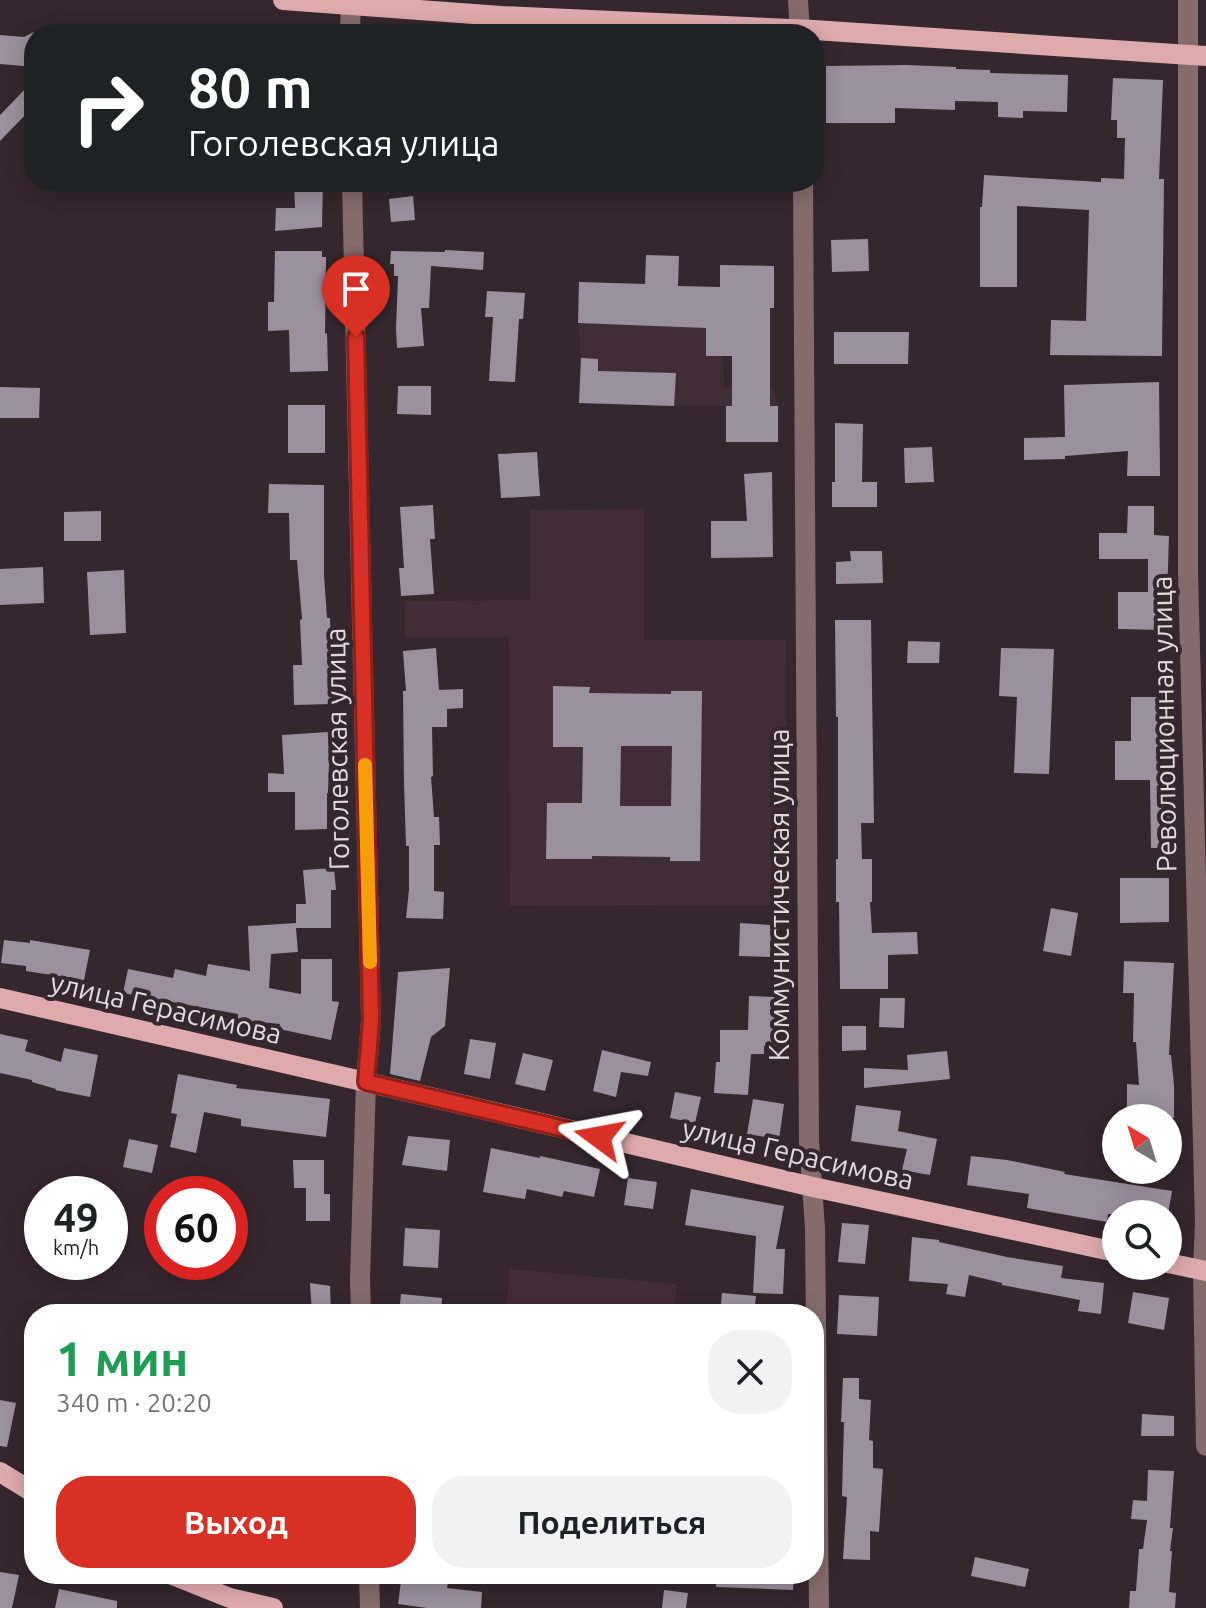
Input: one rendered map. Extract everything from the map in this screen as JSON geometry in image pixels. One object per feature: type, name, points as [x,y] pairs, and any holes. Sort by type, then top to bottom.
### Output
[{"type":"main road","points":[[283,0],[650,24]]},
{"type":"main road","points":[[824,33],[1197,55]]},
{"type":"main road","name":"улица Герасимова","points":[[0,998],[813,1187],[1102,1249]]},
{"type":"main road","points":[[1182,1266],[1204,1271]]},
{"type":"main road","points":[[0,1472],[24,1487]]},
{"type":"main road","points":[[195,1584],[230,1598],[273,1608]]},
{"type":"street","points":[[798,0],[800,24]]},
{"type":"street","name":"Революционная улица","points":[[1188,0],[1197,55],[1197,573],[1206,1446]]},
{"type":"street","points":[[350,24],[351,3]]},
{"type":"street","name":"Гоголевская улица","points":[[352,192],[371,1004],[361,1304]]},
{"type":"street","name":"Коммунистическая улица","points":[[803,192],[809,1141],[815,1304]]},
{"type":"street","points":[[369,1584],[370,1608]]},
{"type":"street","name":"Коммунистическая улица","points":[[819,1584],[819,1608]]},
{"type":"shaded area","points":[[646,255],[679,256],[678,286],[707,287],[706,355],[723,356],[724,387],[773,387],[778,406],[579,403],[579,282],[645,284]]},
{"type":"shaded area","points":[[644,509],[644,640],[786,640],[787,905],[510,906],[509,637],[405,637],[405,601],[530,600],[530,510]]},
{"type":"shaded area","points":[[510,1269],[677,1284],[675,1304],[507,1304]]},
{"type":"building","points":[[0,35],[24,37],[24,66],[0,64]]},
{"type":"building","points":[[907,65],[990,70],[990,73],[1068,75],[1067,112],[1023,111],[1023,118],[998,117],[998,102],[955,101],[955,110],[895,108],[895,123],[826,123],[826,66]]},
{"type":"building","points":[[1113,78],[1163,80],[1159,179],[1164,179],[1162,356],[1050,355],[1051,320],[1086,321],[1089,210],[1017,206],[1017,287],[980,287],[980,207],[984,175],[1101,182],[1101,178],[1124,179],[1125,138],[1117,138],[1117,120],[1111,120]]},
{"type":"building","points":[[24,90],[24,116],[0,141],[0,115]]},
{"type":"building","points":[[294,192],[323,192],[322,227],[275,231],[276,208],[295,208]]},
{"type":"building","points":[[413,196],[415,220],[391,222],[389,199]]},
{"type":"building","points":[[868,239],[869,271],[832,272],[831,240]]},
{"type":"building","points":[[275,251],[322,251],[322,257],[326,257],[328,371],[290,372],[289,330],[268,331],[268,302],[274,302]]},
{"type":"building","points":[[391,251],[484,252],[483,270],[431,266],[429,308],[421,308],[424,346],[397,348],[398,276],[394,276],[394,264],[390,264]]},
{"type":"building","points":[[646,255],[679,256],[678,286],[720,287],[720,265],[774,266],[774,308],[770,308],[770,406],[778,406],[778,442],[726,442],[726,406],[732,406],[732,356],[706,356],[706,328],[578,323],[579,282],[645,284]]},
{"type":"building","points":[[487,291],[525,293],[523,319],[519,319],[515,382],[489,381],[493,317],[485,317]]},
{"type":"building","points":[[834,332],[909,332],[908,364],[834,364]]},
{"type":"building","points":[[581,358],[598,359],[598,371],[676,373],[674,406],[579,403]]},
{"type":"building","points":[[1159,382],[1160,476],[1127,476],[1128,451],[1065,456],[1065,459],[1024,460],[1024,438],[1065,437],[1064,385]]},
{"type":"building","points":[[398,386],[431,386],[431,415],[397,414]]},
{"type":"building","points":[[0,387],[40,388],[39,418],[0,418]]},
{"type":"building","points":[[288,405],[325,405],[325,453],[288,453]]},
{"type":"building","points":[[835,423],[863,424],[862,482],[877,482],[877,507],[832,507]]},
{"type":"building","points":[[932,447],[934,482],[905,483],[904,448]]},
{"type":"building","points":[[537,452],[540,496],[501,498],[498,454]]},
{"type":"building","points":[[772,472],[773,557],[711,558],[711,521],[747,521],[744,474]]},
{"type":"building","points":[[269,484],[324,485],[324,575],[327,618],[330,618],[332,704],[294,705],[293,665],[302,665],[297,560],[290,560],[289,513],[268,513]]},
{"type":"building","points":[[433,505],[435,539],[430,539],[434,594],[401,596],[399,568],[404,568],[400,507]]},
{"type":"building","points":[[1128,506],[1154,506],[1154,535],[1169,536],[1166,630],[1118,629],[1118,592],[1148,592],[1148,559],[1099,559],[1099,533],[1127,533]]},
{"type":"building","points":[[101,511],[101,541],[64,541],[64,512]]},
{"type":"building","points":[[850,551],[882,551],[883,583],[836,584],[836,562],[851,561]]},
{"type":"building","points":[[43,567],[44,603],[0,605],[0,569]]},
{"type":"building","points":[[124,570],[126,633],[90,635],[87,572]]},
{"type":"building","points":[[835,620],[871,620],[874,823],[861,823],[862,859],[872,859],[872,933],[917,932],[918,954],[888,955],[888,989],[840,989],[839,902],[836,902],[838,717]]},
{"type":"building","points":[[908,641],[940,642],[939,663],[907,663]]},
{"type":"building","points":[[436,648],[439,690],[463,689],[463,708],[447,709],[447,727],[432,727],[431,777],[434,817],[439,817],[440,845],[434,845],[434,891],[444,892],[443,919],[406,918],[409,846],[406,846],[404,783],[403,691],[406,691],[403,651]]},
{"type":"building","points":[[1001,648],[1054,649],[1049,774],[1014,773],[1017,697],[999,696]]},
{"type":"building","points":[[553,686],[590,687],[589,693],[671,694],[671,691],[702,691],[700,861],[670,861],[670,857],[546,859],[547,803],[582,803],[583,747],[553,747]],"holes":[[[621,746],[672,746],[671,806],[620,806]]]},
{"type":"building","points":[[1131,697],[1168,697],[1167,788],[1171,848],[1151,848],[1150,780],[1115,780],[1115,741],[1131,741]]},
{"type":"building","points":[[328,732],[327,829],[295,830],[295,792],[268,792],[268,773],[284,774],[282,735]]},
{"type":"building","points":[[334,868],[336,890],[331,890],[331,928],[296,928],[298,952],[271,954],[269,988],[301,994],[301,959],[332,959],[332,1001],[339,1002],[331,1040],[279,1029],[280,1024],[238,1020],[238,1014],[123,993],[128,969],[173,978],[175,969],[206,976],[208,964],[250,971],[248,926],[296,923],[296,904],[306,904],[303,870]]},
{"type":"building","points":[[1120,878],[1169,878],[1169,922],[1120,923]]},
{"type":"building","points":[[1051,908],[1078,913],[1071,956],[1043,951]]},
{"type":"building","points":[[740,923],[771,925],[770,957],[739,956]]},
{"type":"building","points":[[4,940],[30,943],[30,940],[90,950],[84,980],[26,971],[26,966],[1,963]]},
{"type":"building","points":[[1124,961],[1174,963],[1169,1055],[1174,1104],[1127,1104],[1127,1084],[1139,1085],[1136,1042],[1133,1042],[1134,993],[1123,993]]},
{"type":"building","points":[[450,968],[445,1026],[431,1037],[420,1081],[390,1074],[398,972]]},
{"type":"building","points":[[749,996],[778,997],[780,1046],[764,1046],[764,1054],[751,1054],[748,1095],[714,1093],[716,1062],[720,1062],[720,1030],[748,1030]]},
{"type":"building","points":[[880,998],[905,998],[904,1028],[879,1027]]},
{"type":"building","points":[[842,1026],[866,1026],[866,1050],[842,1051]]},
{"type":"building","points":[[0,1034],[28,1040],[25,1051],[61,1062],[64,1048],[98,1055],[90,1097],[0,1073]]},
{"type":"building","points":[[470,1039],[496,1043],[490,1079],[464,1074]]},
{"type":"building","points":[[602,1050],[651,1062],[648,1076],[621,1072],[616,1097],[593,1091]]},
{"type":"building","points":[[947,1051],[950,1079],[864,1088],[864,1068],[908,1070],[907,1055]]},
{"type":"building","points":[[523,1053],[553,1060],[545,1091],[515,1084]]},
{"type":"building","points":[[178,1074],[237,1085],[236,1088],[330,1099],[326,1137],[241,1126],[241,1119],[204,1112],[196,1153],[170,1147],[177,1114],[171,1113]]},
{"type":"building","points":[[675,1092],[701,1097],[695,1123],[670,1118]]},
{"type":"building","points":[[753,1099],[784,1104],[779,1139],[747,1134]]},
{"type":"building","points":[[856,1105],[901,1111],[898,1131],[937,1139],[930,1175],[902,1170],[907,1149],[851,1141]]},
{"type":"building","points":[[408,1136],[450,1140],[447,1171],[402,1165]]},
{"type":"building","points":[[129,1139],[158,1145],[152,1173],[123,1167]]},
{"type":"building","points":[[491,1148],[600,1169],[594,1197],[564,1191],[562,1197],[527,1189],[525,1199],[483,1192]]},
{"type":"building","points":[[971,1156],[1065,1172],[1102,1180],[1102,1184],[1128,1184],[1172,1191],[1170,1200],[1102,1200],[1102,1221],[1027,1208],[1029,1194],[967,1185]]},
{"type":"building","points":[[293,1160],[324,1160],[324,1194],[330,1194],[330,1221],[306,1221],[306,1188],[294,1188]]},
{"type":"building","points":[[628,1178],[657,1182],[653,1209],[624,1205]]},
{"type":"building","points":[[691,1189],[784,1206],[776,1249],[785,1249],[783,1294],[753,1293],[756,1236],[685,1225]]},
{"type":"building","points":[[842,1223],[869,1225],[865,1264],[838,1262]]},
{"type":"building","points":[[405,1228],[440,1230],[438,1268],[403,1266]]},
{"type":"building","points":[[912,1237],[1063,1266],[1061,1278],[1104,1283],[1101,1314],[1078,1311],[1080,1300],[1002,1285],[969,1275],[965,1297],[946,1294],[948,1284],[909,1281]]},
{"type":"building","points":[[310,1283],[330,1286],[331,1304],[311,1304]]},
{"type":"building","points":[[1133,1292],[1169,1298],[1164,1330],[1128,1323]]},
{"type":"building","points":[[722,1293],[756,1296],[755,1304],[721,1304]]},
{"type":"building","points":[[401,1294],[442,1298],[442,1304],[400,1304]]},
{"type":"building","points":[[839,1295],[879,1297],[877,1336],[837,1334]]},
{"type":"building","points":[[843,1378],[859,1378],[859,1399],[871,1400],[869,1440],[873,1441],[873,1468],[883,1469],[879,1532],[870,1531],[870,1560],[843,1559],[847,1497],[842,1496]]},
{"type":"building","points":[[0,1400],[16,1403],[7,1447],[0,1446]]},
{"type":"building","points":[[1142,1414],[1174,1416],[1174,1436],[1141,1436]]},
{"type":"building","points":[[1148,1470],[1174,1471],[1169,1592],[1176,1593],[1175,1608],[1129,1608],[1130,1591],[1136,1591],[1139,1549],[1143,1549],[1147,1520],[1131,1519],[1133,1500],[1147,1501]]},
{"type":"building","points":[[975,1557],[1029,1569],[1025,1587],[971,1576]]},
{"type":"building","points":[[0,1572],[19,1575],[12,1608],[0,1608]]},
{"type":"building","points":[[401,1584],[448,1584],[447,1588],[482,1592],[481,1608],[427,1608],[398,1604]]},
{"type":"building","points":[[716,1584],[793,1584],[793,1590],[716,1587]]},
{"type":"building","points":[[59,1589],[117,1601],[117,1608],[55,1608]]},
{"type":"building","points":[[664,1590],[688,1593],[686,1608],[662,1608]]},
{"type":"slow traffic","points":[[365,765],[370,962]]},
{"type":"route","points":[[356,337],[371,1020],[366,1082],[599,1137]]}]
